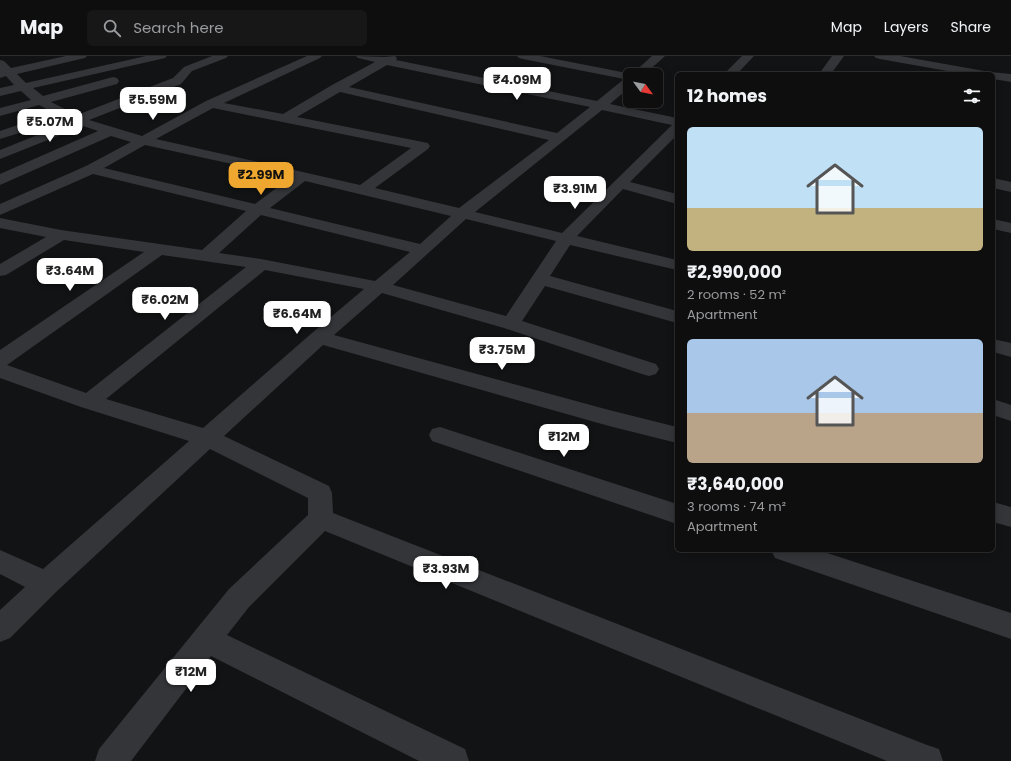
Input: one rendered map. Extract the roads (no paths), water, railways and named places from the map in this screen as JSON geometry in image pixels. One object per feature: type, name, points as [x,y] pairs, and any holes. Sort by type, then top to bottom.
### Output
[{"type":"street","points":[[0,57],[6,56]]},
{"type":"street","points":[[3,69],[81,56]]},
{"type":"street","points":[[89,56],[104,68]]},
{"type":"street","points":[[0,92],[161,56]]},
{"type":"street","points":[[0,156],[74,119],[177,80],[188,70],[222,56]]},
{"type":"street","points":[[0,210],[92,169],[211,104],[316,56]]},
{"type":"street","points":[[362,56],[389,58],[599,107],[675,122]]},
{"type":"street","points":[[523,56],[556,59],[623,75]]},
{"type":"street","points":[[645,68],[659,56]]},
{"type":"street","points":[[732,72],[748,56]]},
{"type":"street","points":[[826,72],[838,56]]},
{"type":"street","points":[[880,56],[912,59],[975,72]]},
{"type":"street","points":[[286,118],[389,58]]},
{"type":"street","points":[[905,72],[912,59]]},
{"type":"street","points":[[3,69],[42,102],[74,119],[144,141],[302,176],[566,238],[675,265]]},
{"type":"street","points":[[995,75],[1011,78]]},
{"type":"street","points":[[0,112],[42,102],[113,81]]},
{"type":"street","points":[[0,629],[46,584],[318,337],[380,287],[462,214],[623,87]]},
{"type":"street","points":[[336,88],[560,138]]},
{"type":"street","points":[[211,104],[423,146],[362,191]]},
{"type":"street","points":[[0,135],[74,119]]},
{"type":"street","points":[[511,324],[566,238],[675,129]]},
{"type":"street","points":[[0,180],[110,131]]},
{"type":"street","points":[[92,169],[423,250]]},
{"type":"street","points":[[205,257],[258,210],[302,176]]},
{"type":"street","points":[[995,183],[1011,187]]},
{"type":"street","points":[[620,184],[675,198]]},
{"type":"street","points":[[0,223],[61,235],[261,264],[380,287],[511,324],[649,368]]},
{"type":"street","points":[[995,224],[1011,228]]},
{"type":"street","points":[[0,271],[61,235]]},
{"type":"street","points":[[0,360],[158,250]]},
{"type":"street","points":[[88,402],[261,264]]},
{"type":"street","points":[[540,279],[675,316]]},
{"type":"street","points":[[318,337],[610,418],[675,434]]},
{"type":"street","points":[[995,346],[1011,350]]},
{"type":"street","points":[[0,370],[88,402],[208,438],[320,493],[321,519],[239,598],[111,761]]},
{"type":"street","points":[[995,408],[1011,413]]},
{"type":"street","points":[[440,435],[675,513]]},
{"type":"street","points":[[995,513],[1011,517]]},
{"type":"street","points":[[321,519],[927,761]]},
{"type":"street","points":[[790,552],[1011,626]]},
{"type":"street","points":[[0,561],[46,584]]},
{"type":"street","points":[[206,639],[453,761]]}]
